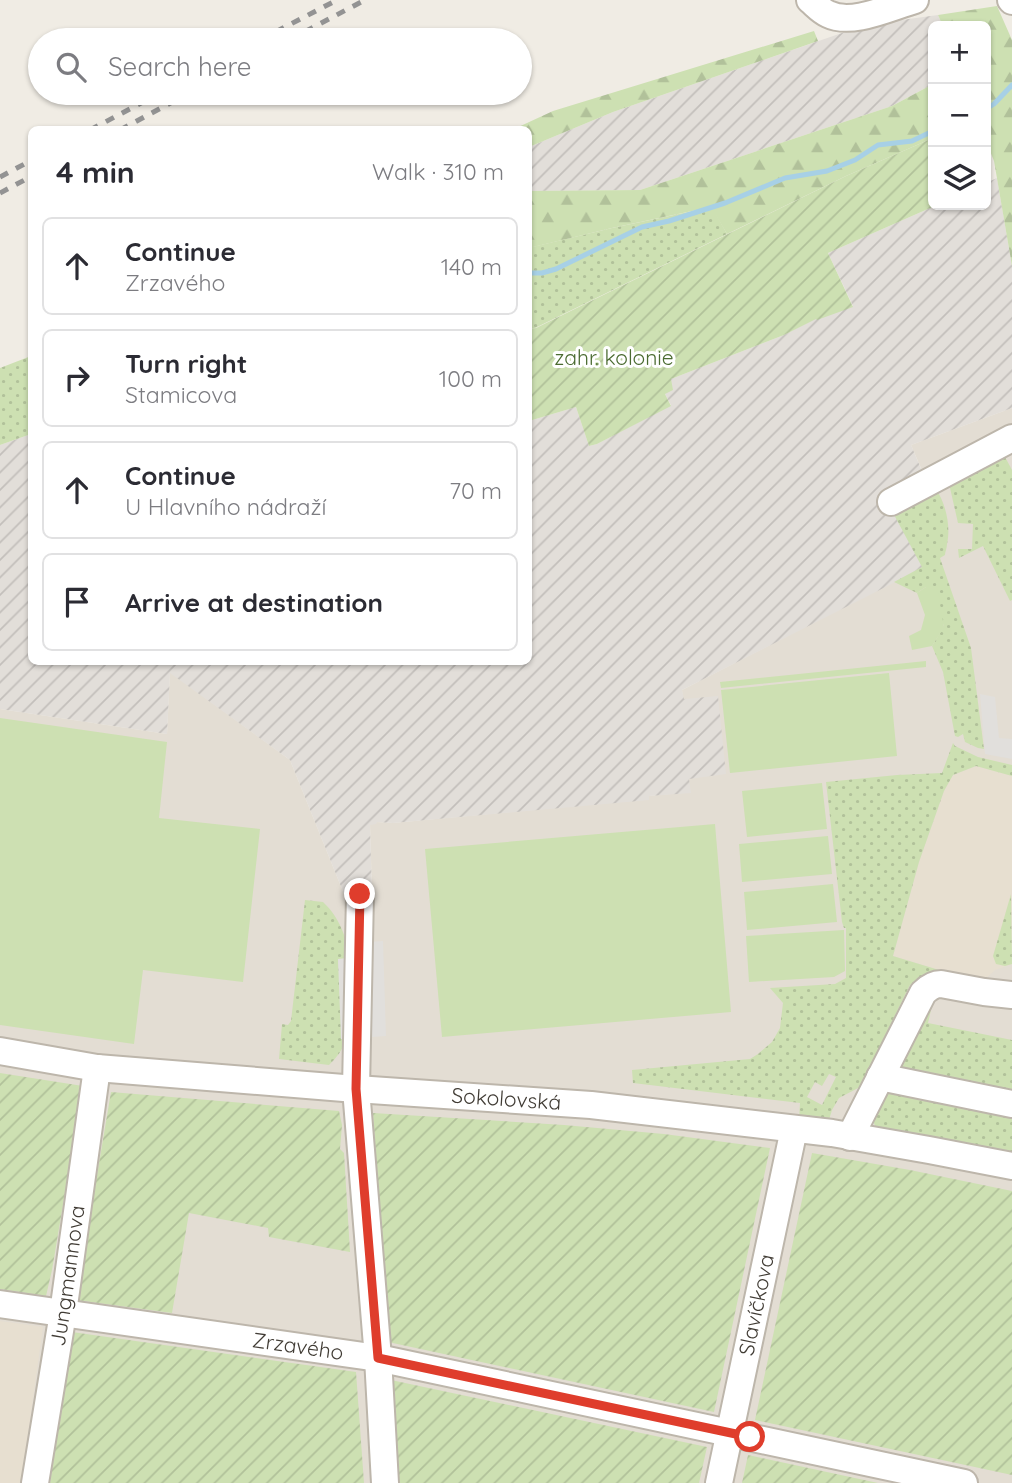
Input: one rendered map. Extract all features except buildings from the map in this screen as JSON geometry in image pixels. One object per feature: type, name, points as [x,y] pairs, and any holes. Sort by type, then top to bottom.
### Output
[{"type":"street","points":[[810,0],[830,16],[847,19],[915,0]]},
{"type":"street","points":[[891,502],[1010,444]]},
{"type":"street","points":[[360,894],[356,1089],[378,1358],[385,1483]]},
{"type":"street","points":[[850,1137],[923,993],[932,986],[941,984],[1012,995]]},
{"type":"street","name":"Sokolovská","points":[[0,1051],[97,1068],[591,1105],[850,1137],[1012,1166]]},
{"type":"street","name":"Jungmannova","points":[[35,1483],[63,1313],[97,1068]]},
{"type":"street","points":[[880,1077],[1012,1104]]},
{"type":"street","name":"Slavíčkova","points":[[719,1483],[794,1129]]},
{"type":"street","name":"Zrzavého","points":[[0,1304],[378,1358],[964,1483]]},
{"type":"shaded area","points":[[938,15],[941,21],[928,21],[928,87],[892,106],[640,190],[532,191],[532,146],[613,112],[865,25]]},
{"type":"shaded area","points":[[997,178],[1012,266],[1012,408],[911,445],[930,490],[923,568],[682,690],[684,699],[718,696],[726,774],[689,779],[691,793],[649,796],[649,800],[393,823],[377,822],[370,825],[372,894],[344,894],[290,760],[170,673],[167,734],[0,709],[0,445],[28,435],[28,665],[532,665],[532,420],[576,407],[589,446],[597,444],[671,405],[665,394],[671,379],[784,335],[816,318],[853,306],[828,253],[928,209],[991,210],[991,181]]},
{"type":"shaded area","points":[[1012,408],[1012,1483],[0,1483],[0,709],[167,734],[170,672],[290,760],[344,894],[372,893],[370,824],[649,799],[649,796],[670,794],[689,779],[682,690],[922,567],[930,489],[911,445]]},
{"type":"shaded area","points":[[980,694],[995,697],[999,738],[1012,739],[1012,759],[985,754]]},
{"type":"shaded area","points":[[978,757],[1012,765],[1012,964],[995,970],[979,985],[938,975],[939,970],[893,956],[919,862],[944,791],[953,775],[976,766]]},
{"type":"shaded area","points":[[383,941],[386,1036],[372,1037],[368,942]]},
{"type":"shaded area","points":[[352,958],[354,1039],[341,1039],[338,959]]},
{"type":"shaded area","points":[[0,1321],[43,1327],[21,1483],[0,1483]]},
{"type":"green space","points":[[997,6],[1012,40],[1012,266],[991,154],[991,21],[941,21],[938,15]]},
{"type":"green space","points":[[814,31],[818,41],[613,112],[532,146],[532,126],[520,126],[553,111]]},
{"type":"green space","points":[[928,87],[928,140],[846,176],[727,234],[711,207],[532,247],[532,191],[640,190],[892,106]]},
{"type":"green space","name":"zahr. kolonie","points":[[928,140],[928,209],[828,253],[853,307],[816,319],[784,335],[671,379],[673,390],[665,394],[671,406],[597,444],[589,446],[576,407],[532,420],[532,329],[846,176]]},
{"type":"green space","points":[[712,207],[727,234],[532,328],[532,247]]},
{"type":"green space","points":[[28,357],[28,435],[0,445],[0,368]]},
{"type":"green space","points":[[1004,455],[1012,470],[1010,601],[983,546],[959,558],[958,549],[972,549],[973,524],[958,523],[950,488],[950,481]]},
{"type":"green space","points":[[936,489],[948,523],[945,555],[940,558],[971,648],[984,749],[965,742],[963,734],[955,736],[943,672],[932,646],[944,626],[926,587],[917,593],[894,582],[922,567],[892,511]]},
{"type":"green space","points":[[926,587],[937,587],[944,627],[932,646],[912,650],[909,636],[921,630],[925,615],[917,593]]},
{"type":"green space","points":[[926,661],[926,667],[721,688],[720,682]]},
{"type":"green space","points":[[889,673],[897,756],[730,773],[721,690]]},
{"type":"green space","points":[[0,718],[167,742],[159,818],[260,829],[243,982],[143,970],[134,1044],[0,1025]]},
{"type":"green space","points":[[953,743],[978,757],[1012,765],[1012,776],[976,766],[953,775],[944,791],[919,862],[893,956],[939,970],[938,975],[922,976],[910,985],[860,1087],[839,1098],[828,1123],[799,1120],[800,1103],[633,1083],[632,1070],[750,1059],[772,1042],[780,1028],[783,1003],[770,988],[835,984],[846,978],[846,928],[842,922],[826,782],[942,773]],"holes":[[[829,1074],[836,1077],[822,1105],[807,1097],[815,1082],[822,1086]]]},
{"type":"green space","points":[[822,783],[827,829],[747,837],[742,791]]},
{"type":"green space","points":[[715,824],[731,1012],[442,1037],[425,849]]},
{"type":"green space","points":[[828,836],[832,874],[742,882],[739,844]]},
{"type":"green space","points":[[833,884],[837,922],[747,930],[744,892]]},
{"type":"green space","points":[[1011,894],[1012,964],[1005,966],[996,964],[993,956]]},
{"type":"green space","points":[[305,900],[323,902],[329,908],[341,928],[352,958],[338,959],[345,1039],[341,1050],[329,1065],[279,1059],[282,1024],[288,1025],[291,1021]]},
{"type":"green space","points":[[844,930],[845,971],[834,977],[749,982],[746,936]]},
{"type":"green space","points":[[934,997],[928,1023],[1012,1040],[1012,1101],[904,1072],[900,1061]]},
{"type":"green space","points":[[0,1073],[83,1086],[46,1296],[0,1289]]},
{"type":"green space","points":[[889,1089],[1012,1109],[1012,1161],[878,1131],[873,1119],[874,1114]]},
{"type":"green space","points":[[111,1092],[339,1111],[350,1252],[269,1237],[268,1228],[189,1213],[172,1313],[76,1300]]},
{"type":"green space","points":[[373,1113],[564,1125],[664,1134],[770,1148],[714,1412],[388,1342]]},
{"type":"green space","points":[[812,1153],[1012,1191],[1012,1475],[755,1420]]},
{"type":"green space","points":[[72,1332],[356,1372],[364,1483],[50,1483]]},
{"type":"green space","points":[[391,1380],[707,1447],[699,1483],[397,1483]]},
{"type":"green space","points":[[748,1455],[878,1483],[742,1483]]},
{"type":"waterway","points":[[991,106],[1012,85]]},
{"type":"waterway","points":[[532,273],[556,269],[642,227],[725,203],[785,178],[827,171],[855,160],[878,145],[912,141],[928,133]]},
{"type":"railway","points":[[283,28],[337,0]]},
{"type":"railway","points":[[312,28],[365,0]]},
{"type":"railway","points":[[98,126],[137,105]]},
{"type":"railway","points":[[127,126],[167,105]]},
{"type":"railway","points":[[0,177],[28,162]]},
{"type":"railway","points":[[0,193],[28,178]]},
{"type":"route","points":[[360,894],[356,1089],[378,1358],[750,1437]]}]
